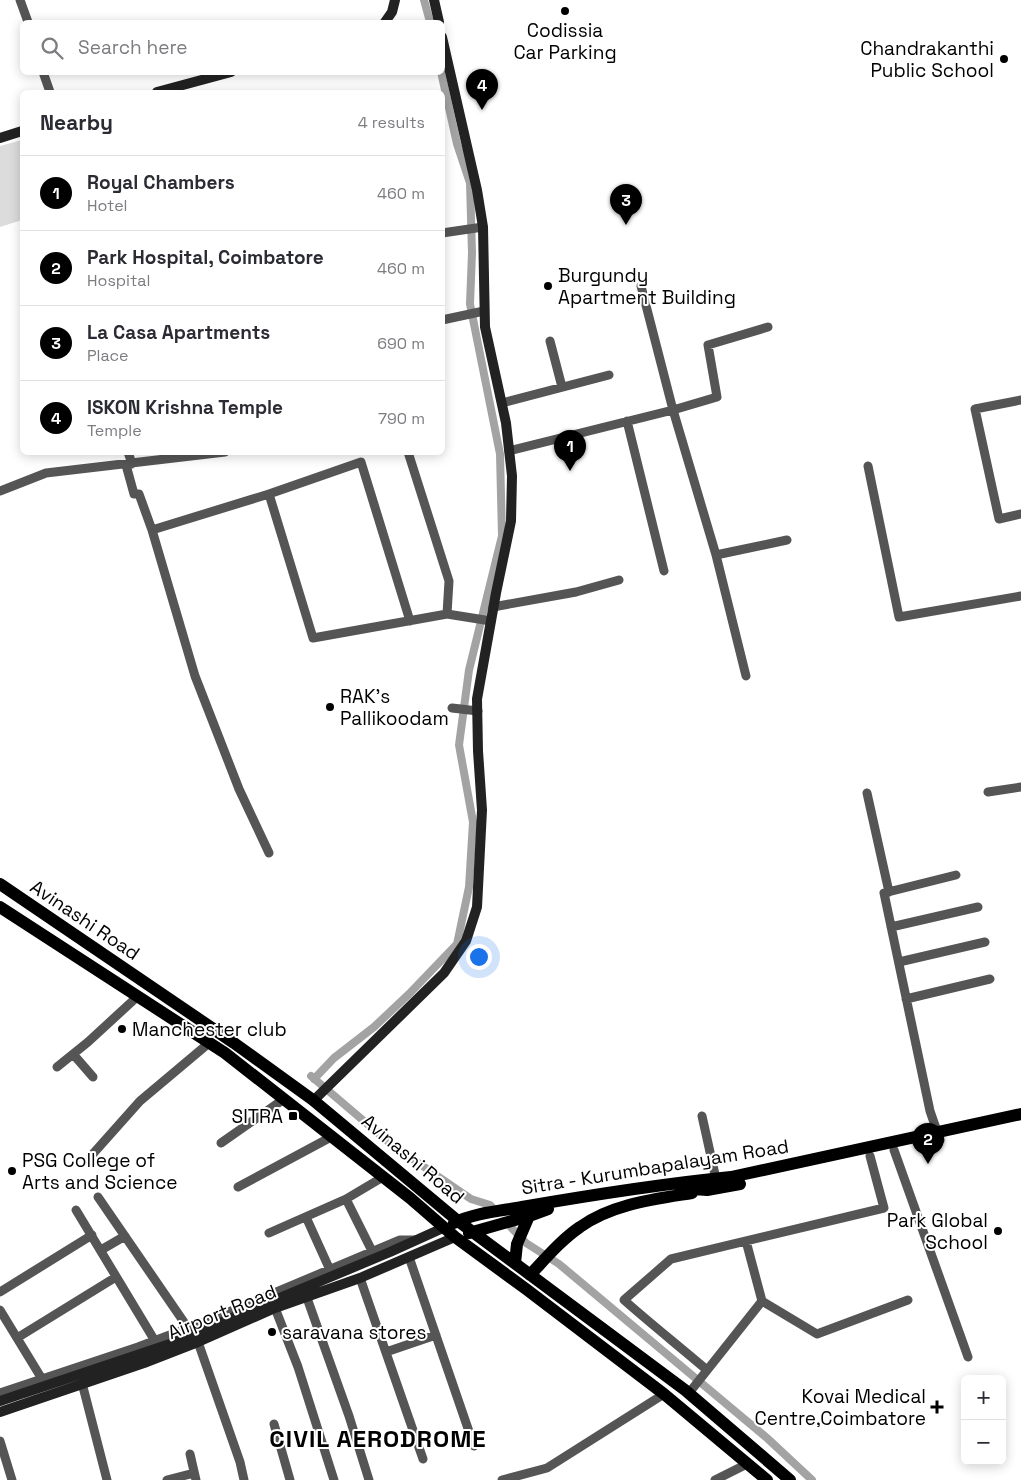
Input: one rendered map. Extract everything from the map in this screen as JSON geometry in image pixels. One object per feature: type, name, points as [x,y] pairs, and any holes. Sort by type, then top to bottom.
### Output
[{"type":"main road","name":"Avinashi Road","points":[[0,884],[234,1043],[318,1096],[458,1221],[516,1263],[533,1272],[688,1391],[790,1480]]},
{"type":"main road","name":"Avinashi Road","points":[[0,907],[225,1053],[333,1136],[410,1198],[455,1238],[526,1289],[669,1398],[767,1480]]},
{"type":"main road","name":"Sitra - Kurumbapalayam Road","points":[[455,1238],[560,1204],[711,1184],[870,1156],[1021,1114]]},
{"type":"main road","name":"Sitra - Kurumbapalayam Road","points":[[443,1228],[458,1221],[509,1209],[711,1184],[731,1177],[939,1136],[1021,1122]]},
{"type":"main road","points":[[533,1272],[580,1227],[601,1214],[711,1184]]},
{"type":"main road","points":[[516,1263],[519,1238],[526,1216]]},
{"type":"main road","points":[[669,1398],[688,1391]]},
{"type":"street","points":[[20,0],[27,20]]},
{"type":"street","points":[[386,20],[392,12],[395,0]]},
{"type":"street","points":[[434,0],[439,20]]},
{"type":"street","points":[[318,1096],[444,973],[466,941],[477,907],[482,810],[473,711],[478,699],[490,621],[511,521],[512,476],[502,403],[481,312],[478,190],[445,50]]},
{"type":"street","points":[[45,75],[49,90]]},
{"type":"street","points":[[164,90],[220,75]]},
{"type":"street","points":[[0,138],[20,131]]},
{"type":"street","points":[[445,233],[480,227]]},
{"type":"street","points":[[641,286],[673,410],[716,555],[746,676]]},
{"type":"street","points":[[445,319],[481,312]]},
{"type":"street","points":[[509,451],[673,410],[717,397],[708,345],[768,327]]},
{"type":"street","points":[[550,341],[562,387]]},
{"type":"street","points":[[502,403],[609,375]]},
{"type":"street","points":[[1021,400],[975,409],[999,519],[1021,514]]},
{"type":"street","points":[[627,421],[664,571]]},
{"type":"street","points":[[128,455],[134,494],[139,494],[152,530],[195,676],[239,789],[269,853]]},
{"type":"street","points":[[0,491],[46,473],[201,455]]},
{"type":"street","points":[[360,455],[410,621]]},
{"type":"street","points":[[409,455],[449,581],[447,614]]},
{"type":"street","points":[[152,530],[269,494],[361,462]]},
{"type":"street","points":[[868,466],[899,617],[1021,596]]},
{"type":"street","points":[[269,494],[313,638],[447,614],[490,621]]},
{"type":"street","points":[[716,555],[787,540]]},
{"type":"street","points":[[494,607],[576,592],[619,580]]},
{"type":"street","points":[[455,708],[473,711]]},
{"type":"street","points":[[988,792],[1021,787]]},
{"type":"street","points":[[867,793],[889,892]]},
{"type":"street","points":[[939,1136],[930,1111],[884,893],[956,875]]},
{"type":"street","points":[[891,927],[978,907]]},
{"type":"street","points":[[899,962],[985,942]]},
{"type":"street","points":[[906,999],[990,979]]},
{"type":"street","points":[[57,1067],[88,1042],[138,996]]},
{"type":"street","points":[[91,1156],[140,1101],[210,1043]]},
{"type":"street","points":[[73,1054],[93,1077]]},
{"type":"street","points":[[221,1143],[284,1099]]},
{"type":"street","points":[[702,1116],[711,1184]]},
{"type":"street","points":[[238,1187],[333,1136]]},
{"type":"street","points":[[894,1150],[968,1357]]},
{"type":"street","points":[[706,1371],[624,1300],[671,1259],[884,1208],[870,1156]]},
{"type":"street","points":[[269,1233],[346,1199],[382,1177]]},
{"type":"street","points":[[98,1197],[188,1328]]},
{"type":"street","points":[[346,1199],[372,1251]]},
{"type":"street","points":[[76,1210],[155,1341]]},
{"type":"street","points":[[306,1217],[330,1270]]},
{"type":"street","name":"Airport Road","points":[[0,1401],[167,1345],[443,1228]]},
{"type":"street","points":[[0,1292],[92,1235]]},
{"type":"street","points":[[101,1250],[125,1236]]},
{"type":"street","name":"Airport Road","points":[[0,1412],[144,1363],[198,1342],[275,1308],[360,1278],[455,1238]]},
{"type":"street","points":[[0,1393],[155,1341],[400,1240],[416,1240]]},
{"type":"street","points":[[746,1241],[762,1301],[817,1334],[908,1300]]},
{"type":"street","points":[[409,1258],[474,1446]]},
{"type":"street","points":[[17,1338],[116,1277]]},
{"type":"street","points":[[360,1278],[423,1458]]},
{"type":"street","points":[[307,1298],[349,1416],[369,1480]]},
{"type":"street","points":[[688,1391],[762,1301]]},
{"type":"street","points":[[275,1308],[298,1367],[334,1480]]},
{"type":"street","points":[[0,1310],[42,1379]]},
{"type":"street","points":[[386,1352],[436,1335]]},
{"type":"street","points":[[198,1342],[240,1462],[244,1480]]},
{"type":"street","points":[[82,1383],[107,1480]]},
{"type":"street","points":[[502,1480],[547,1468],[669,1398]]},
{"type":"street","points":[[274,1424],[290,1480]]},
{"type":"street","points":[[0,1440],[12,1480]]},
{"type":"street","points":[[167,1480],[195,1476],[190,1454]]},
{"type":"street","points":[[715,1480],[747,1464]]},
{"type":"shaded area","points":[[20,141],[20,221],[0,227],[0,146]]},
{"type":"waterway","points":[[424,0],[429,20]]},
{"type":"waterway","points":[[442,75],[445,90]]},
{"type":"waterway","points":[[314,1079],[334,1058],[374,1027],[409,994],[457,944],[469,887],[473,822],[459,745],[469,670],[502,536],[500,454],[470,304],[472,253],[470,183],[457,144],[445,90]]},
{"type":"waterway","points":[[311,1076],[392,1145],[471,1199],[490,1205],[497,1213]]},
{"type":"waterway","points":[[505,1221],[526,1243],[559,1264],[767,1438],[812,1480]]},
{"type":"place","name":"Codissia Car Parking","points":[[565,11]]},
{"type":"place","name":"Chandrakanthi Public School","points":[[1004,59]]},
{"type":"place","name":"ISKON Krishna Temple","points":[[482,110]]},
{"type":"place","name":"La Casa Apartments","points":[[626,225]]},
{"type":"place","name":"Burgundy Apartment Building","points":[[548,286]]},
{"type":"place","name":"Royal Chambers","points":[[570,471]]},
{"type":"place","name":"RAK's Pallikoodam","points":[[330,707]]},
{"type":"place","name":"Manchester club","points":[[122,1029]]},
{"type":"place","name":"SITRA","points":[[293,1116]]},
{"type":"place","name":"Park Hospital, Coimbatore","points":[[928,1164]]},
{"type":"place","name":"PSG College of Arts and Science","points":[[12,1171]]},
{"type":"place","name":"Park Global School","points":[[998,1231]]},
{"type":"place","name":"saravana stores","points":[[272,1332]]},
{"type":"place","name":"Kovai Medical Centre,Coimbatore","points":[[937,1407]]},
{"type":"district","name":"CIVIL AERODROME","points":[[378,1438]]}]
